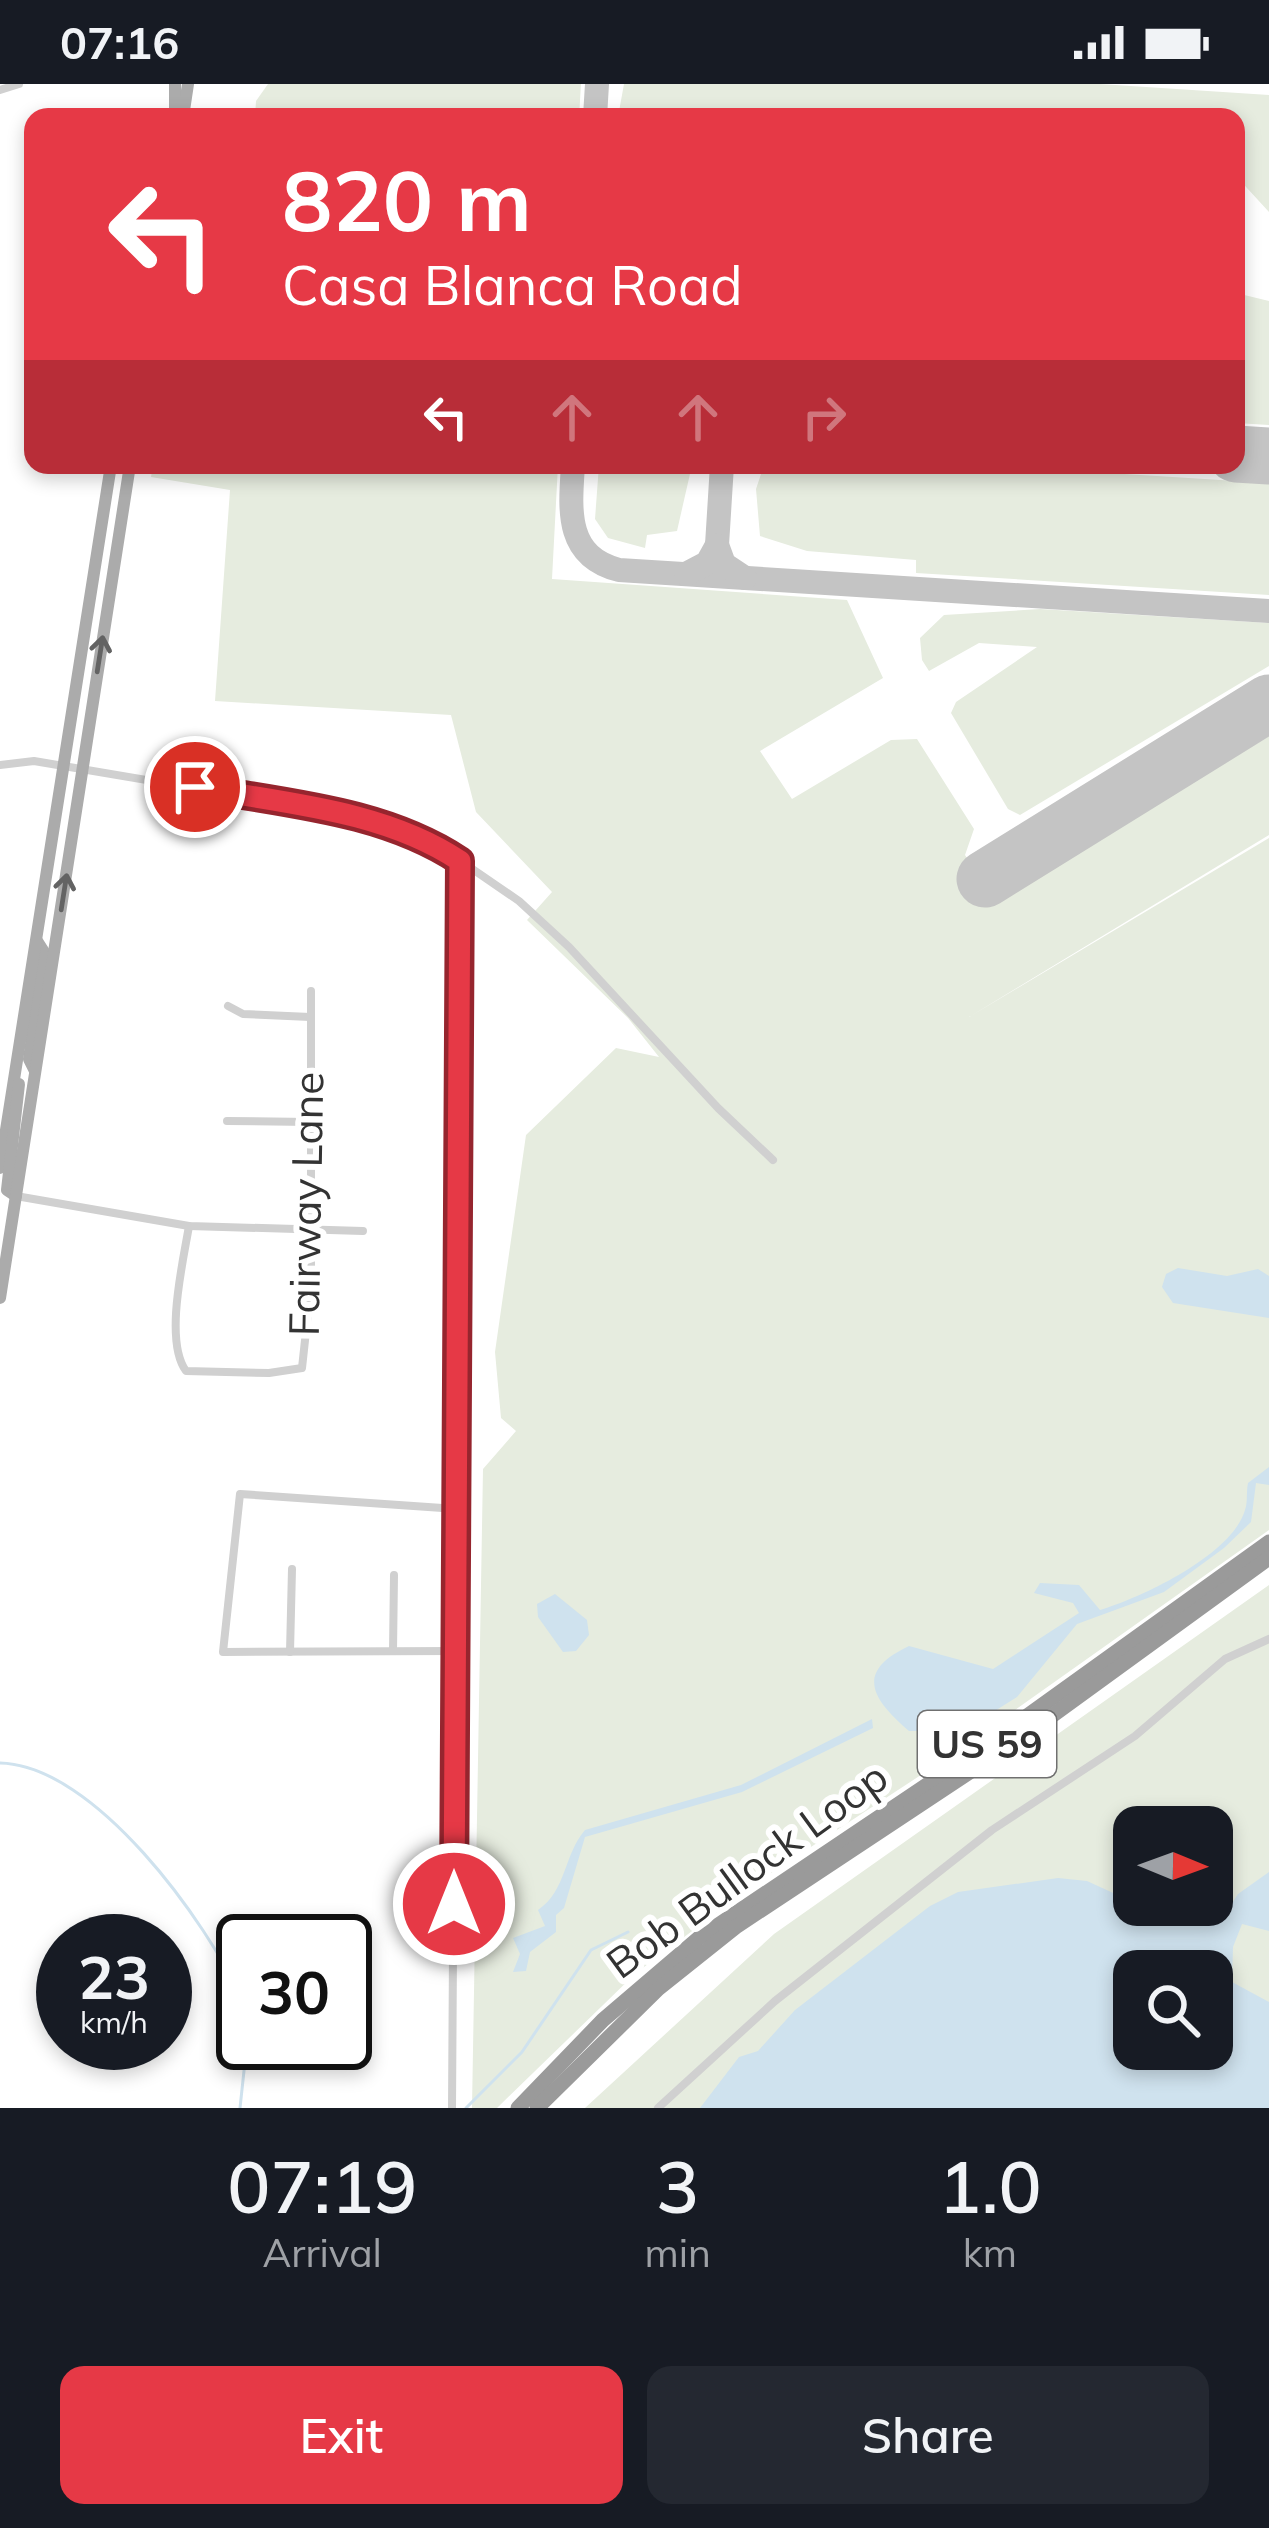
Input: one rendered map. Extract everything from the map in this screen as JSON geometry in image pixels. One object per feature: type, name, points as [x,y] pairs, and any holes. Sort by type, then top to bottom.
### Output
[{"type":"highway","name":"Bob Bullock Loop","points":[[518,2108],[603,2020],[699,1938],[991,1742],[1269,1542]]},
{"type":"highway","name":"Bob Bullock Loop","points":[[537,2108],[658,1989],[736,1926],[998,1754],[1269,1558]]},
{"type":"main road","points":[[0,1168],[110,474]]},
{"type":"main road","points":[[0,1298],[129,474]]},
{"type":"main road","points":[[35,1072],[29,1059],[44,952],[36,940]]},
{"type":"main road","points":[[16,1065],[20,1096],[7,1190],[16,1196]]},
{"type":"street","points":[[0,90],[19,84]]},
{"type":"street","points":[[0,766],[24,761],[64,766],[336,812],[436,844],[519,901],[569,947],[772,1160]]},
{"type":"street","points":[[452,2108],[460,861]]},
{"type":"street","name":"Fairway Lane","points":[[189,1226],[179,1283],[176,1358],[186,1371],[268,1373],[302,1368],[311,1285],[311,991]]},
{"type":"street","points":[[229,1006],[243,1014],[310,1017]]},
{"type":"street","points":[[227,1120],[310,1122]]},
{"type":"street","points":[[16,1196],[189,1226],[363,1231]]},
{"type":"street","points":[[456,1651],[224,1652],[240,1494],[457,1509]]},
{"type":"street","points":[[290,1652],[292,1569]]},
{"type":"street","points":[[393,1651],[394,1575]]},
{"type":"street","points":[[658,2108],[775,2001],[976,1842],[1135,1736],[1225,1660],[1269,1639]]},
{"type":"shaded area","points":[[268,84],[581,84],[580,108],[256,108]]},
{"type":"shaded area","points":[[624,84],[1100,84],[1269,95],[1269,212],[1245,186],[1245,108],[620,108]]},
{"type":"shaded area","points":[[1245,295],[1269,301],[1269,425],[1245,424]]},
{"type":"shaded area","points":[[558,474],[552,579],[847,600],[883,678],[760,751],[792,799],[891,740],[917,739],[974,829],[965,855],[996,903],[1269,736],[1269,835],[969,1017],[1269,838],[1269,1530],[953,1754],[759,1881],[636,1973],[497,2108],[472,2108],[483,1469],[516,1431],[501,1418],[495,1352],[526,1135],[616,1048],[659,1057],[628,1018],[527,920],[552,892],[476,812],[451,715],[215,701],[230,490],[151,477]]},
{"type":"shaded area","points":[[598,474],[690,474],[677,531],[647,535],[645,548],[608,538],[595,519]]},
{"type":"shaded area","points":[[761,474],[1125,474],[1269,483],[1269,595],[916,573],[916,560],[807,551],[760,536],[756,489]]},
{"type":"shaded area","points":[[1040,609],[1269,623],[1269,666],[1020,815],[1008,809],[951,713],[956,702],[1037,647],[979,643],[929,671],[922,660],[920,638],[944,615]]},
{"type":"shaded area","points":[[1269,1585],[1269,2108],[585,2108],[774,1934]]},
{"type":"water","points":[[1178,1268],[1227,1276],[1258,1269],[1269,1276],[1269,1318],[1173,1303],[1162,1287],[1166,1274]]},
{"type":"water","points":[[1269,1467],[1269,1485],[1256,1483],[1251,1522],[1224,1548],[1164,1592],[1077,1624],[1017,1697],[963,1731],[909,1731],[878,1697],[874,1686],[881,1666],[909,1646],[993,1669],[1079,1613],[1073,1603],[1034,1593],[1040,1583],[1079,1585],[1100,1610],[1183,1572],[1237,1527],[1246,1507],[1248,1483]]},
{"type":"water","points":[[555,1594],[587,1620],[589,1635],[576,1651],[563,1652],[538,1617],[537,1604]]},
{"type":"water","points":[[872,1719],[873,1728],[742,1792],[585,1837],[564,1908],[556,1915],[556,1932],[530,1952],[526,1971],[513,1972],[520,1954],[513,1938],[545,1926],[538,1910],[560,1883],[585,1830],[741,1785]]},
{"type":"water","points":[[1269,1872],[1269,1931],[1242,1924],[1233,1950],[1113,1950],[1113,2070],[1233,2070],[1233,1983],[1269,2002],[1269,2108],[700,2108],[739,2057],[758,2051],[795,2010],[930,1906],[958,1892],[1058,1878],[1087,1881],[1113,1893],[1113,1926],[1233,1926],[1233,1902]]},
{"type":"waterway","points":[[0,1763],[36,1771],[73,1790],[109,1818],[144,1853],[216,1952]]},
{"type":"waterway","points":[[466,2108],[522,2052],[591,1950],[628,1932]]},
{"type":"waterway","points":[[240,2108],[244,2070]]},
{"type":"taxiway","points":[[596,108],[597,84]]},
{"type":"taxiway","points":[[572,474],[572,514],[580,542],[601,563],[619,570],[1269,611]]},
{"type":"taxiway","points":[[717,545],[721,474]]},
{"type":"taxiway","points":[[686,574],[707,563],[717,545],[724,564],[745,578]]},
{"type":"runway","points":[[1245,455],[1269,456]]},
{"type":"runway","points":[[985,879],[1269,703]]},
{"type":"route","points":[[195,787],[336,812],[436,844],[460,861],[454,1904]]}]
